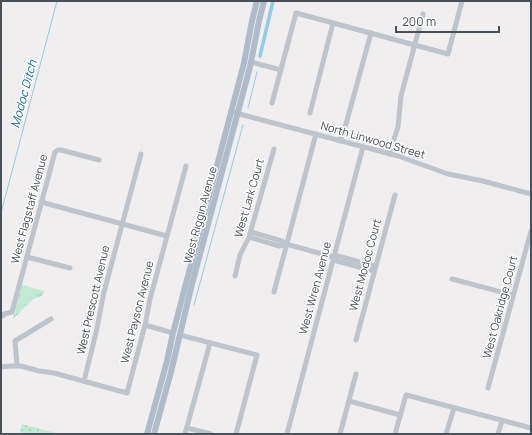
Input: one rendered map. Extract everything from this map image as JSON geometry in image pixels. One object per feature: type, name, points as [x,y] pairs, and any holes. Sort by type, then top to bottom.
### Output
[{"type":"main road","name":"West Riggin Avenue","points":[[154,434],[168,384],[235,113],[257,1]]},
{"type":"main road","name":"West Riggin Avenue","points":[[148,434],[185,288],[251,62],[264,1]]},
{"type":"main road","points":[[180,335],[178,328],[186,294],[185,288]]},
{"type":"main road","points":[[168,384],[167,374],[175,337],[175,334],[173,333]]},
{"type":"street","points":[[272,103],[296,13],[448,54],[462,1]]},
{"type":"street","points":[[391,154],[398,136],[401,96],[423,14]]},
{"type":"street","points":[[310,113],[333,23]]},
{"type":"street","points":[[340,141],[371,33]]},
{"type":"street","points":[[251,62],[281,70]]},
{"type":"street","name":"North Linwood Street","points":[[235,113],[391,154],[448,174],[531,194]]},
{"type":"street","points":[[274,292],[316,134]]},
{"type":"street","name":"West Wren Avenue","points":[[287,434],[363,147]]},
{"type":"street","name":"West Lark Court","points":[[234,276],[240,255],[250,235],[274,149]]},
{"type":"street","name":"West Flagstaff Avenue","points":[[2,314],[12,312],[56,150],[100,160]]},
{"type":"street","name":"West Prescott Avenue","points":[[84,381],[104,292],[140,154]]},
{"type":"street","name":"West Payson Avenue","points":[[84,381],[127,393],[145,325],[150,299],[186,166]]},
{"type":"street","name":"West Modoc Court","points":[[356,340],[395,195]]},
{"type":"street","points":[[41,202],[167,236]]},
{"type":"street","name":"West Oakridge Court","points":[[488,388],[531,231]]},
{"type":"street","points":[[250,235],[282,241],[286,244],[333,257],[338,256],[375,269]]},
{"type":"street","points":[[27,257],[70,268]]},
{"type":"street","points":[[452,279],[513,295]]},
{"type":"street","points":[[17,365],[15,341],[51,319]]},
{"type":"street","points":[[145,325],[173,333]]},
{"type":"street","points":[[180,335],[257,355],[236,434]]},
{"type":"street","points":[[185,434],[210,343]]},
{"type":"street","points":[[1,368],[17,365],[84,381]]},
{"type":"street","points":[[340,434],[356,374]]},
{"type":"street","points":[[394,434],[406,395],[531,428]]},
{"type":"street","points":[[349,401],[400,415]]},
{"type":"street","points":[[446,434],[454,408]]},
{"type":"street","points":[[498,434],[502,421]]},
{"type":"street","points":[[187,428],[211,434]]},
{"type":"green space","points":[[22,285],[44,291],[42,296],[29,303],[13,319]]},
{"type":"green space","points":[[22,424],[56,433],[26,434],[20,432]]},
{"type":"waterway","name":"Modoc Ditch","points":[[1,213],[57,1]]},
{"type":"waterway","points":[[260,56],[273,1]]},
{"type":"waterway","points":[[248,108],[257,72]]},
{"type":"waterway","points":[[194,305],[243,125]]}]
